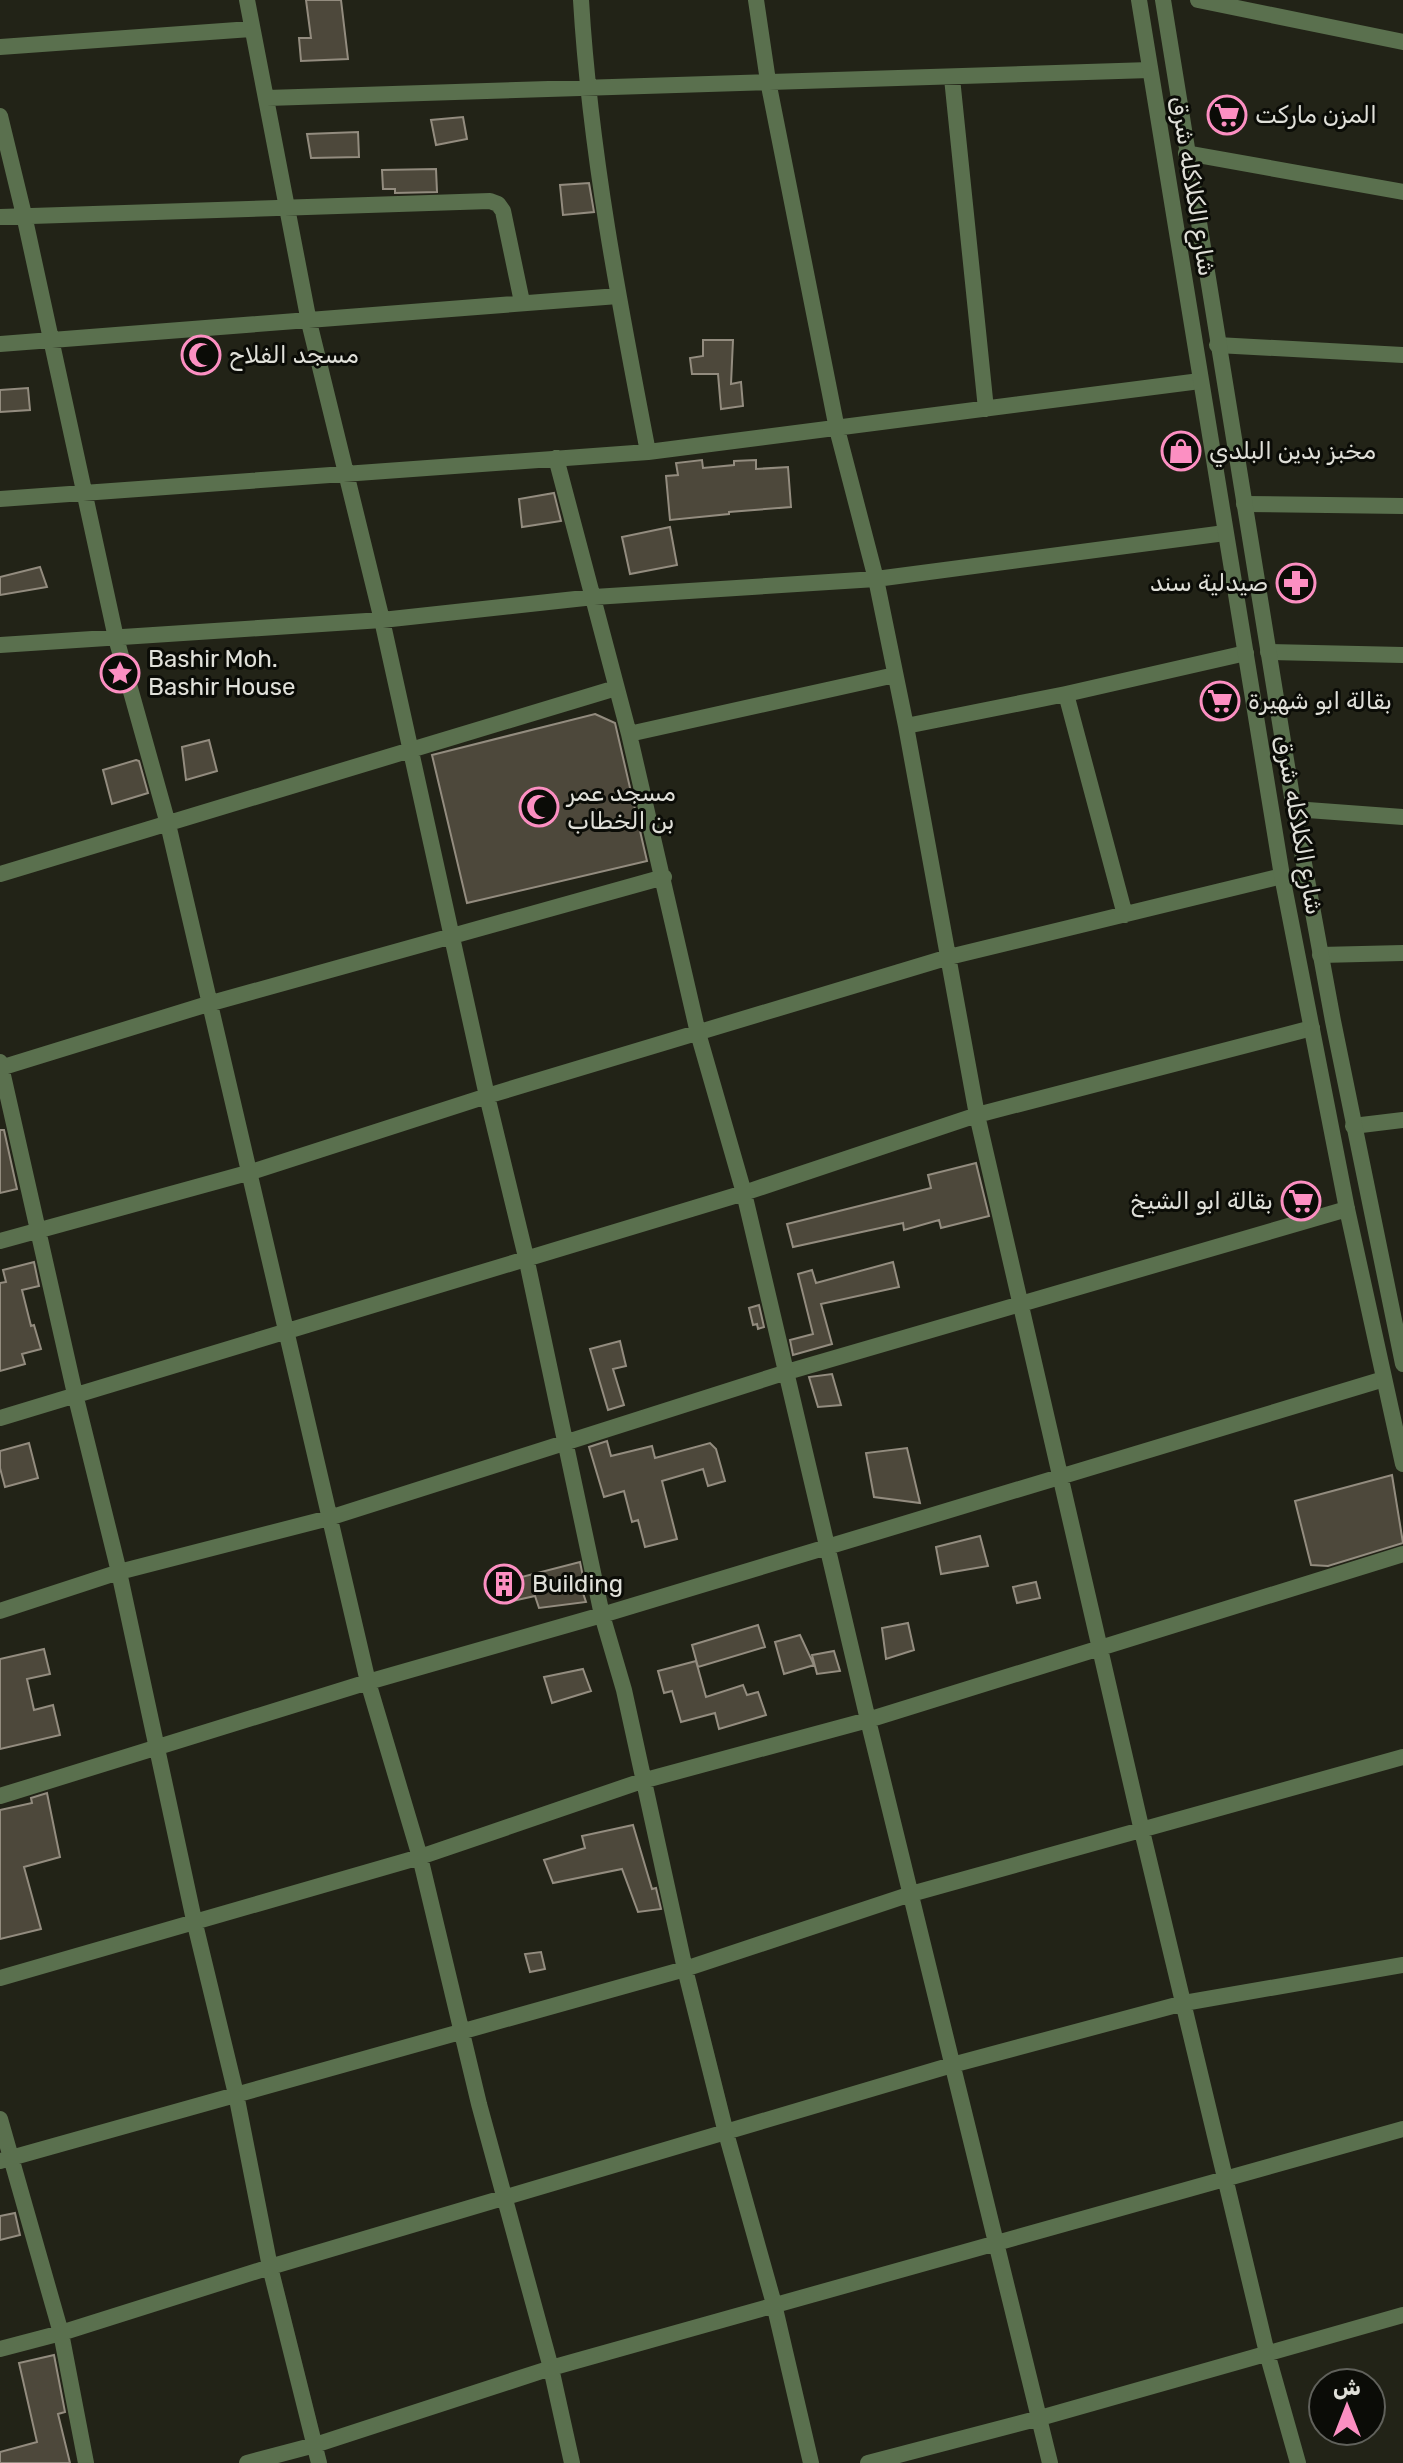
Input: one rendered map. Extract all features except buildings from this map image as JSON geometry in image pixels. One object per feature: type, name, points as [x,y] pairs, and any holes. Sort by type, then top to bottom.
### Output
[{"type":"street","points":[[247,0],[309,322],[382,620],[487,1096],[526,1257],[602,1615],[624,1690],[685,1969],[726,2133],[774,2304],[811,2463]]},
{"type":"street","points":[[581,0],[586,86],[618,296],[648,452]]},
{"type":"street","points":[[756,0],[768,81],[837,429],[876,579],[906,726],[977,1115],[1142,1831],[1267,2353],[1298,2463]]},
{"type":"street","name":"شارع الكلاكله شرق","points":[[1139,0],[1282,876],[1347,1209],[1403,1464]]},
{"type":"street","name":"شارع الكلاكله شرق","points":[[1163,0],[1294,809],[1353,1126],[1397,1307],[1403,1364]]},
{"type":"street","points":[[1198,0],[1403,42]]},
{"type":"street","points":[[0,47],[251,29]]},
{"type":"street","points":[[267,98],[1150,70]]},
{"type":"street","points":[[952,78],[986,409]]},
{"type":"street","points":[[0,116],[116,638],[168,824],[368,1682],[420,1857],[460,2030],[551,2368],[572,2463]]},
{"type":"street","points":[[1186,153],[1403,192]]},
{"type":"street","points":[[0,217],[490,201],[498,204],[503,211],[522,302]]},
{"type":"street","points":[[0,344],[618,296]]},
{"type":"street","points":[[1217,345],[1403,355]]},
{"type":"street","points":[[0,499],[648,452],[1200,381]]},
{"type":"street","points":[[556,458],[629,734],[698,1033],[744,1193],[868,1720],[1050,2463]]},
{"type":"street","points":[[1244,504],[1403,506]]},
{"type":"street","points":[[0,645],[382,620],[594,597],[876,579],[1225,533]]},
{"type":"street","points":[[1268,652],[1403,655]]},
{"type":"street","points":[[906,726],[1246,653]]},
{"type":"street","points":[[629,734],[895,675]]},
{"type":"street","points":[[0,874],[616,688]]},
{"type":"street","points":[[1066,694],[1125,915]]},
{"type":"street","points":[[1294,809],[1403,817]]},
{"type":"street","points":[[0,1241],[251,1172],[487,1096],[949,957],[1282,876]]},
{"type":"street","points":[[319,2463],[270,2267],[236,2094],[194,1920],[119,1572],[0,1066],[208,1004],[664,877]]},
{"type":"street","points":[[1320,955],[1403,953]]},
{"type":"street","points":[[0,1418],[744,1193],[977,1115],[1312,1028]]},
{"type":"street","points":[[1353,1126],[1403,1120]]},
{"type":"street","points":[[0,1611],[119,1572],[329,1518],[787,1372],[1347,1209]]},
{"type":"street","points":[[0,1796],[368,1682],[602,1615],[1384,1379]]},
{"type":"street","points":[[0,1978],[420,1857],[642,1781],[868,1720],[1403,1554]]},
{"type":"street","points":[[6,2160],[685,1969],[911,1894],[1403,1757]]},
{"type":"street","points":[[0,2349],[952,2065],[1184,2003],[1403,1965]]},
{"type":"street","points":[[0,2119],[6,2160],[61,2333],[86,2463]]},
{"type":"street","points":[[247,2463],[315,2445],[551,2368],[1403,2129]]},
{"type":"street","points":[[868,2463],[1040,2418],[1403,2315]]},
{"type":"place","name":"المزن ماركت","points":[[1227,115]]},
{"type":"place","name":"مسجد الفلاح","points":[[201,355]]},
{"type":"place","name":"مخبز بدين البلدي","points":[[1181,451]]},
{"type":"place","name":"صيدلية سند","points":[[1296,583]]},
{"type":"place","name":"Bashir Moh. Bashir House","points":[[120,673]]},
{"type":"place","name":"بقالة ابو شهيرة","points":[[1220,701]]},
{"type":"place","name":"مسجد عمر بن الخطاب","points":[[539,807]]},
{"type":"place","name":"بقالة ابو الشيخ","points":[[1301,1201]]},
{"type":"place","name":"Building","points":[[504,1584]]}]
